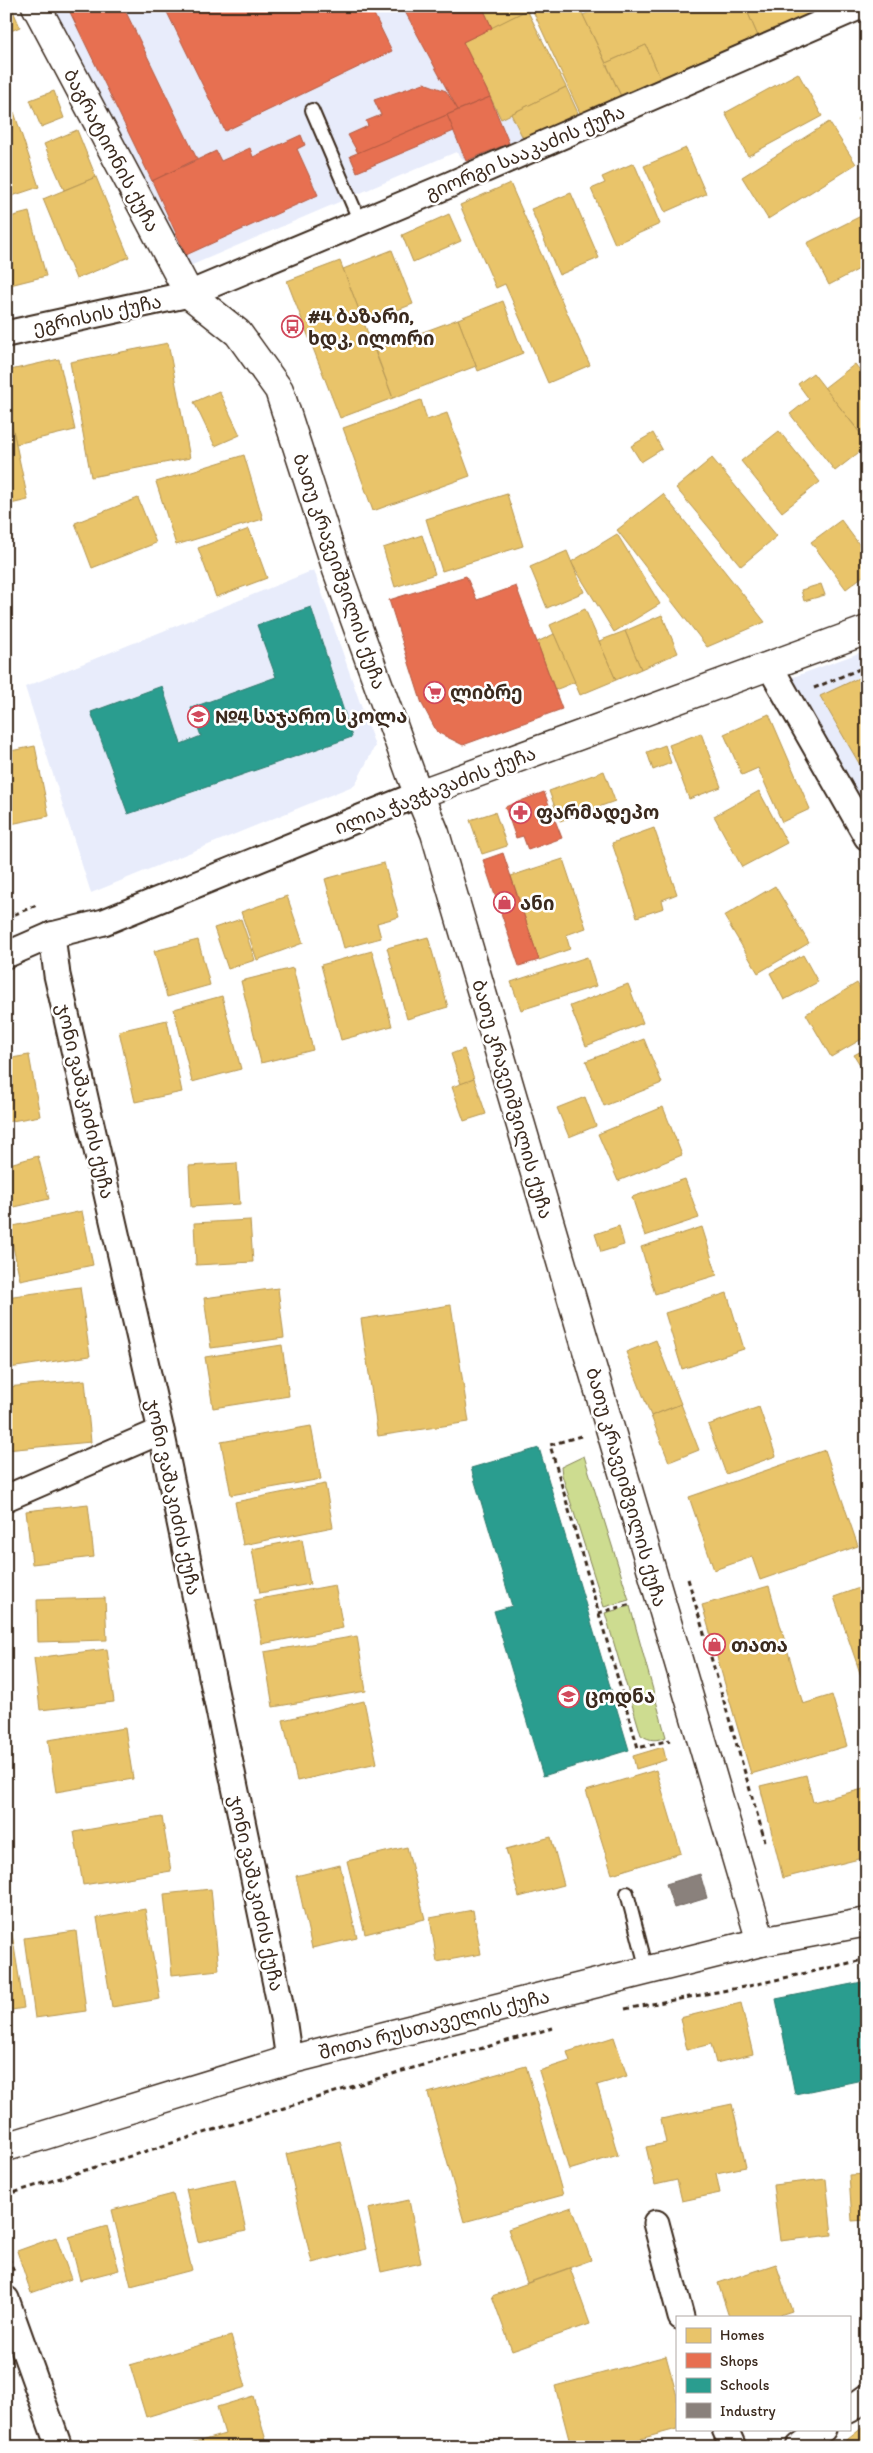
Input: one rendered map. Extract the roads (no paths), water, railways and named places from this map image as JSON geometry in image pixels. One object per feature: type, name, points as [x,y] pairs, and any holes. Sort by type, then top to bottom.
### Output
[{"type":"street","name":"ბაგრატიონის ქუჩა","points":[[36,6],[189,294]]},
{"type":"street","name":"გიორგი სააკაძის ქუჩა","points":[[189,294],[860,6]]},
{"type":"street","name":"ეგრისის ქუჩა","points":[[6,334],[189,294]]},
{"type":"street","name":"ბათუ კრავეიშვილის ქუჩა","points":[[189,294],[238,333],[279,390],[337,570],[435,833],[761,1942]]},
{"type":"street","name":"ილია ჭავჭავაძის ქუჩა","points":[[6,955],[52,935],[104,922],[419,794],[867,630]]},
{"type":"street","points":[[769,665],[867,836]]},
{"type":"street","name":"ჯონი ვაშაკიძის ქუჩა","points":[[52,935],[57,975],[161,1431],[283,2018],[288,2060]]},
{"type":"street","points":[[6,1498],[161,1431]]},
{"type":"street","name":"შოთა რუსთაველის ქუჩა","points":[[6,2147],[288,2060],[761,1942],[867,1922]]},
{"type":"street","points":[[656,2223],[681,2316]]},
{"type":"street","points":[[6,2299],[59,2447]]},
{"type":"street","points":[[850,2409],[867,2397]]},
{"type":"street","points":[[725,2430],[732,2447]]},
{"type":"street","points":[[799,2447],[821,2430]]},
{"type":"lane","points":[[312,110],[360,222]]},
{"type":"lane","points":[[627,1893],[648,1970]]},
{"type":"place","name":"#4 ბაზარი, ხდკ, ილორი","points":[[292,327]]},
{"type":"place","name":"ლიბრე","points":[[434,692]]},
{"type":"place","name":"№4 საჯარო სკოლა","points":[[199,716]]},
{"type":"place","name":"ფარმადეპო","points":[[520,812]]},
{"type":"place","name":"ანი","points":[[504,903]]},
{"type":"place","name":"თათა","points":[[715,1645]]},
{"type":"place","name":"ცოდნა","points":[[569,1696]]}]
